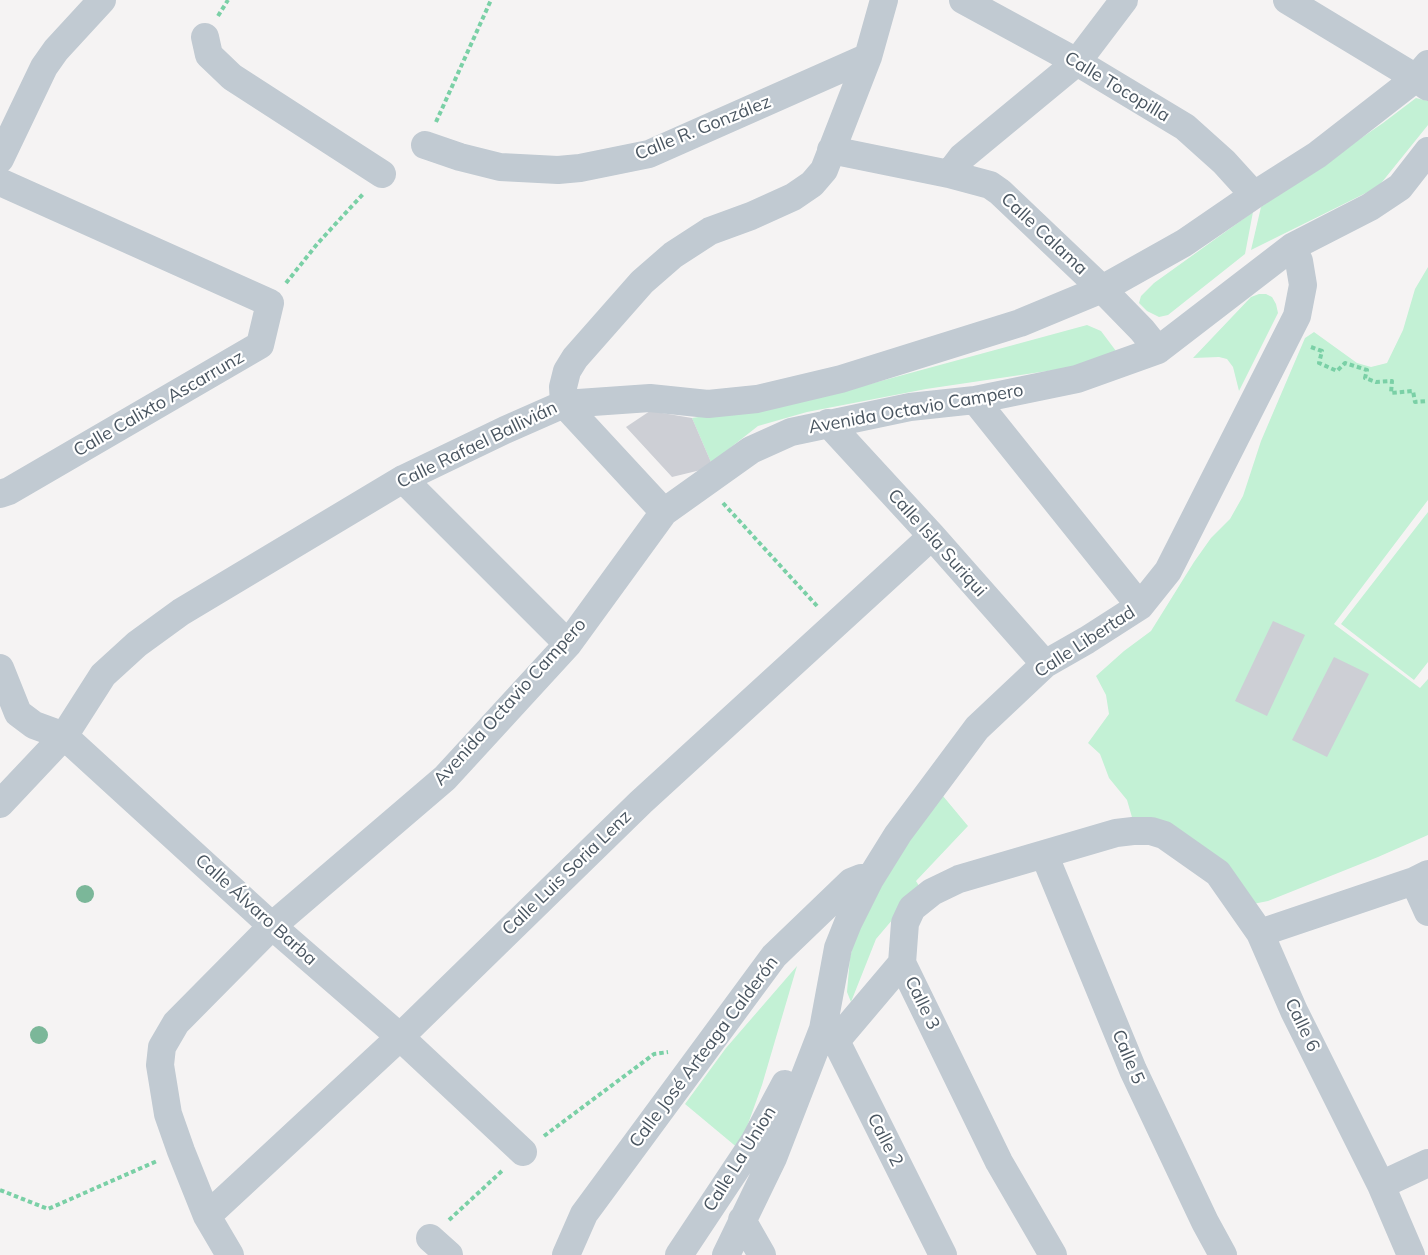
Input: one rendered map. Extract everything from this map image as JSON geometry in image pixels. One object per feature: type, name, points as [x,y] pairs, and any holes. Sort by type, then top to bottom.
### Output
[{"type":"street","points":[[0,159],[44,67],[56,50],[102,0]]},
{"type":"street","name":"Calle Rafael Ballivián","points":[[5,795],[64,736],[103,675],[137,644],[181,612],[403,479],[564,404],[563,387],[567,371],[575,358],[642,282],[673,255],[710,231],[794,197],[812,184],[824,170],[868,57],[884,0]]},
{"type":"street","name":"Calle Tocopilla","points":[[963,0],[1077,62],[1185,127],[1224,162],[1254,195]]},
{"type":"street","points":[[950,174],[962,158],[1077,62],[1124,0]]},
{"type":"street","points":[[564,404],[650,398],[708,404],[757,399],[841,379],[1020,323],[1102,289],[1184,243],[1317,155],[1424,76],[1287,0]]},
{"type":"street","points":[[205,37],[209,55],[232,77],[382,174]]},
{"type":"street","name":"Calle R. González","points":[[425,145],[500,167],[558,170],[580,168],[649,153],[868,57]]},
{"type":"street","name":"Calle Calama","points":[[831,150],[950,174],[990,185],[1102,289],[1158,350]]},
{"type":"street","name":"Avenida Octavio Campero","points":[[230,1255],[207,1216],[168,1114],[160,1065],[162,1047],[176,1023],[272,926],[445,778],[568,644],[664,512],[751,450],[791,432],[828,423],[910,408],[975,400],[1077,379],[1158,350],[1292,248],[1370,207],[1400,187],[1428,151]]},
{"type":"street","points":[[12,187],[270,303]]},
{"type":"street","name":"Calle Libertad","points":[[870,879],[898,834],[977,728],[1045,664],[1096,635],[1140,606],[1168,571],[1297,316],[1303,285],[1299,261],[1292,248]]},
{"type":"street","name":"Calle Calixto Ascarrunz","points":[[0,494],[9,491],[260,345],[270,303]]},
{"type":"street","points":[[975,400],[1140,606]]},
{"type":"street","points":[[564,404],[664,512]]},
{"type":"street","name":"Calle Isla Suriqui","points":[[828,423],[1045,664]]},
{"type":"street","points":[[403,479],[568,644]]},
{"type":"street","name":"Calle Luis Soria Lenz","points":[[207,1216],[399,1036],[641,802],[932,536]]},
{"type":"street","name":"Calle Álvaro Barba","points":[[0,668],[18,713],[34,725],[64,736],[272,926],[399,1036],[523,1152]]},
{"type":"street","name":"Calle 3","points":[[1053,1255],[999,1162],[902,963],[905,923],[912,908],[932,892],[959,879],[1116,833],[1151,831]]},
{"type":"street","name":"Calle 6","points":[[1151,831],[1164,835],[1218,873],[1260,933],[1294,1011],[1381,1185],[1411,1255]]},
{"type":"street","name":"Calle 5","points":[[1044,854],[1133,1070],[1223,1255]]},
{"type":"street","name":"Calle José Arteaga Calderón","points":[[566,1255],[584,1214],[774,956],[851,882],[861,878],[870,879]]},
{"type":"street","points":[[1260,933],[1421,878],[1428,912]]},
{"type":"street","points":[[829,1035],[838,948],[870,879]]},
{"type":"street","points":[[726,1255],[773,1158],[805,1075],[829,1035],[902,963]]},
{"type":"street","name":"Calle 2","points":[[829,1035],[943,1255]]},
{"type":"street","name":"Calle La Union","points":[[679,1255],[754,1142],[787,1079],[793,1074],[805,1075]]},
{"type":"street","points":[[1381,1185],[1428,1163]]},
{"type":"street","points":[[742,1220],[762,1255]]},
{"type":"path","points":[[425,145],[491,0]]},
{"type":"path","points":[[270,303],[318,243],[382,174]]},
{"type":"path","points":[[1288,337],[1322,351],[1319,363],[1337,371],[1345,363],[1367,370],[1365,378],[1376,382],[1392,381],[1391,393],[1413,391],[1415,402],[1428,401]]},
{"type":"path","points":[[704,482],[834,625]]},
{"type":"path","points":[[0,1190],[48,1209],[181,1151]]},
{"type":"green space","points":[[1416,98],[1428,101],[1428,125],[1378,187],[1251,250],[1261,207]]},
{"type":"green space","points":[[1253,212],[1245,254],[1168,315],[1159,317],[1147,311],[1139,303],[1141,296],[1154,283]]},
{"type":"green space","points":[[1428,267],[1428,500],[1334,624],[1420,688],[1428,679],[1428,835],[1268,901],[1243,906],[1136,831],[1127,800],[1109,778],[1100,754],[1088,743],[1109,714],[1106,695],[1096,676],[1151,631],[1194,562],[1211,538],[1230,519],[1243,496],[1261,441],[1305,338],[1314,332],[1357,363],[1371,367],[1387,363],[1403,330],[1415,289]]},
{"type":"green space","points":[[1259,294],[1272,297],[1278,313],[1239,391],[1233,367],[1227,359],[1193,358],[1251,297]]},
{"type":"green space","points":[[1087,325],[1101,331],[1119,355],[1061,369],[926,389],[807,412],[758,426],[730,448],[713,467],[692,418],[822,397]]},
{"type":"green space","points":[[1428,512],[1428,662],[1414,680],[1341,624]]},
{"type":"green space","points":[[943,796],[968,826],[916,881],[924,894],[893,919],[876,939],[851,1002],[847,992],[850,957],[868,894]]},
{"type":"green space","points":[[797,966],[762,1085],[739,1149],[685,1104],[726,1048]]},
{"type":"building","points":[[650,411],[692,418],[713,467],[672,477],[626,427]]},
{"type":"building","points":[[1273,621],[1305,635],[1267,716],[1235,701]]},
{"type":"building","points":[[1334,657],[1369,674],[1327,757],[1292,740]]}]
